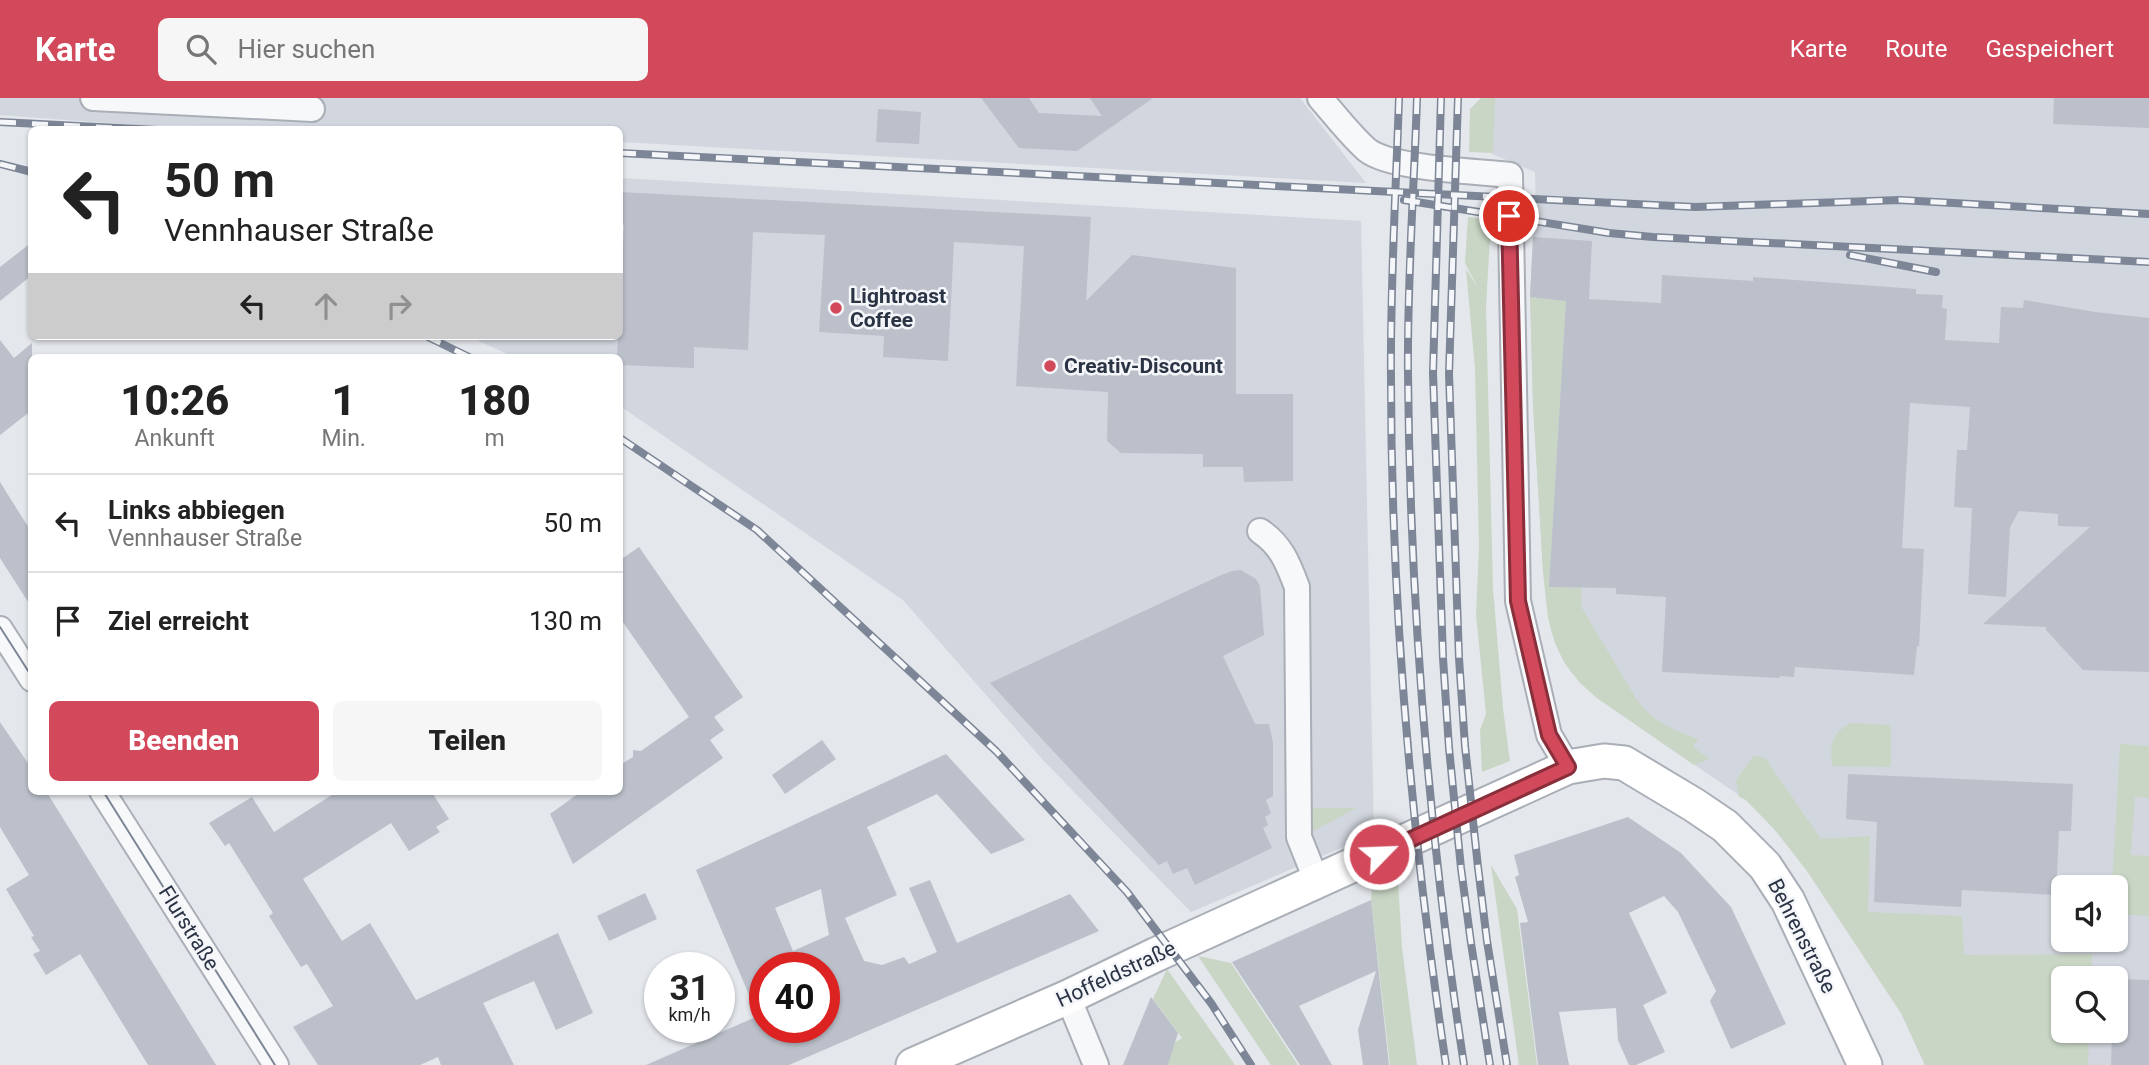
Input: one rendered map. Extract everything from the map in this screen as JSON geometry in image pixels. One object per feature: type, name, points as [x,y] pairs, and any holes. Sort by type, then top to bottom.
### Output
[{"type":"street","points":[[93,98],[312,109]]},
{"type":"street","points":[[1320,98],[1368,150],[1381,158],[1410,164],[1510,174],[1518,601],[1549,735],[1568,767]]},
{"type":"street","points":[[1260,531],[1270,538],[1286,557],[1297,587],[1299,837],[1317,882]]},
{"type":"street","points":[[0,629],[28,673]]},
{"type":"street","name":"Behrenstraße","points":[[1568,767],[1604,761],[1624,764],[1695,805],[1725,827],[1765,866],[1788,901],[1865,1065]]},
{"type":"street","name":"Hoffeldstraße","points":[[913,1065],[1068,997],[1568,767]]},
{"type":"street","name":"Flurstraße","points":[[105,795],[276,1065]]},
{"type":"street","points":[[1068,997],[1096,1065]]},
{"type":"shaded area","points":[[0,98],[1300,98],[1366,183],[623,142],[623,126],[133,125],[0,115]]},
{"type":"shaded area","points":[[1494,98],[2149,98],[2149,1065],[1925,1065],[1901,1013],[1807,871],[1775,830],[1746,800],[1597,698],[1571,672],[1551,631],[1543,571],[1533,405],[1530,297],[1536,220],[1535,172],[1492,154]]},
{"type":"shaded area","points":[[623,178],[1361,221],[1374,834],[1191,912],[1043,760],[903,600],[623,408],[623,354],[507,354],[477,340],[623,340]]},
{"type":"green space","points":[[1481,98],[1495,98],[1493,153],[1469,152],[1470,109]]},
{"type":"green space","points":[[1468,217],[1491,220],[1486,306],[1493,588],[1510,761],[1482,772],[1480,730],[1486,714],[1476,615],[1479,547],[1475,369],[1466,269],[1478,288],[1465,263]]},
{"type":"green space","points":[[1530,297],[1566,301],[1549,587],[1581,588],[1582,608],[1635,697],[1663,724],[1698,739],[1693,747],[1709,759],[1694,765],[1597,698],[1565,664],[1555,643],[1548,618],[1543,571],[1533,405]]},
{"type":"green space","points":[[1850,723],[1891,725],[1891,767],[1832,766],[1833,741],[1838,732]]},
{"type":"green space","points":[[2120,744],[2149,746],[2149,798],[2135,797],[2131,855],[2149,856],[2149,916],[2128,915],[2128,875],[2113,875]]},
{"type":"green space","points":[[1754,755],[1765,758],[1821,839],[1870,836],[1868,912],[1962,916],[1964,955],[2092,954],[2092,966],[2051,966],[2051,1043],[2089,1043],[2088,1065],[1925,1065],[1901,1013],[1807,871],[1775,830],[1746,800],[1739,797],[1736,780]]},
{"type":"green space","points":[[1311,808],[1357,808],[1313,831]]},
{"type":"green space","points":[[1397,863],[1402,947],[1417,1065],[1390,1065],[1371,900],[1373,874]]},
{"type":"green space","points":[[1491,865],[1517,909],[1537,1065],[1519,1065]]},
{"type":"green space","points":[[1198,956],[1231,963],[1298,1065],[1271,1065]]},
{"type":"green space","points":[[1167,969],[1235,1065],[1169,1065],[1167,1060],[1174,1046],[1172,1044],[1182,1038],[1153,999]]},
{"type":"building","points":[[981,98],[1029,98],[1039,113],[1102,116],[1090,98],[1153,98],[1077,151],[1019,148]]},
{"type":"building","points":[[2054,98],[2149,98],[2149,128],[2053,124]]},
{"type":"building","points":[[878,109],[921,112],[919,144],[876,142]]},
{"type":"building","points":[[623,192],[1091,217],[1086,301],[1132,255],[1236,268],[1236,394],[1293,394],[1293,481],[1244,482],[1243,467],[1203,467],[1203,454],[1121,453],[1107,441],[1108,392],[1016,386],[1024,246],[954,242],[948,361],[883,357],[884,336],[819,332],[825,235],[753,232],[748,350],[694,347],[694,368],[623,365],[623,354],[617,354],[618,340],[623,340]]},
{"type":"building","points":[[1533,237],[1592,241],[1589,299],[1661,303],[1662,275],[1753,281],[1753,277],[1916,289],[1916,294],[1943,295],[1942,308],[1947,309],[1945,340],[1999,343],[2001,307],[2023,308],[2024,300],[2149,318],[2149,672],[2083,670],[2046,627],[1983,624],[2090,527],[2058,526],[2058,514],[2019,511],[2010,527],[2006,597],[1968,594],[1972,508],[1954,507],[1957,450],[1967,450],[1970,407],[1910,403],[1902,548],[1924,549],[1919,646],[1914,675],[1795,667],[1794,677],[1779,678],[1662,672],[1666,597],[1616,594],[1616,588],[1549,587],[1566,301],[1530,297]]},
{"type":"building","points":[[28,245],[28,278],[0,301],[0,267]]},
{"type":"building","points":[[0,340],[14,358],[32,343],[32,354],[28,354],[28,413],[0,435]]},
{"type":"building","points":[[0,482],[28,527],[28,602],[0,558]]},
{"type":"building","points":[[639,547],[743,697],[714,717],[724,730],[710,740],[723,758],[573,864],[550,814],[576,795],[623,795],[623,763],[633,757],[633,750],[641,751],[689,717],[623,622],[623,558]]},
{"type":"building","points":[[1241,570],[1256,579],[1260,586],[1264,635],[1223,656],[1255,724],[1269,724],[1273,743],[1273,796],[1266,800],[1271,813],[1265,817],[1268,825],[1263,828],[1272,848],[1195,885],[1187,868],[1173,874],[1167,861],[1159,865],[990,683],[1219,576]]},
{"type":"building","points":[[0,722],[28,763],[28,795],[48,795],[216,1065],[148,1065],[80,954],[46,975],[33,954],[40,951],[31,937],[34,936],[6,889],[29,875],[0,827]]},
{"type":"building","points":[[822,740],[836,759],[785,794],[772,775]]},
{"type":"building","points":[[946,754],[1025,840],[991,854],[937,794],[867,827],[897,895],[845,918],[864,961],[882,965],[904,957],[909,964],[937,952],[909,888],[930,880],[957,943],[1070,894],[1099,931],[840,1043],[840,952],[749,952],[749,995],[735,962],[735,952],[731,952],[696,870]],"holes":[[[821,889],[829,935],[793,951],[775,908]]]},
{"type":"building","points":[[1848,774],[2073,784],[2071,831],[2059,831],[2057,875],[2051,875],[2051,895],[1962,890],[1961,907],[1874,902],[1877,822],[1846,819]]},
{"type":"building","points":[[332,795],[434,795],[449,819],[436,827],[440,832],[409,851],[391,823],[303,879],[342,941],[370,923],[416,1000],[558,933],[593,1013],[556,1030],[534,981],[483,1003],[514,1065],[441,1065],[438,1057],[420,1065],[318,1065],[293,1027],[333,1006],[307,964],[301,967],[269,916],[273,913],[229,843],[225,846],[209,823],[252,797],[274,832]]},
{"type":"building","points":[[1628,817],[1681,853],[1731,907],[1786,1024],[1731,1049],[1710,1001],[1716,991],[1678,912],[1664,896],[1629,913],[1667,993],[1643,1005],[1665,1052],[1636,1065],[1629,1065],[1618,1040],[1616,1008],[1559,1012],[1569,1065],[1538,1065],[1520,923],[1528,922],[1515,877],[1519,875],[1514,855]]},
{"type":"building","points":[[645,893],[657,919],[609,941],[597,916]]},
{"type":"building","points":[[1371,900],[1389,1065],[1363,1065],[1358,1030],[1376,971],[1299,1006],[1332,1065],[1300,1065],[1232,962]]},
{"type":"building","points":[[2128,979],[2149,980],[2149,1065],[2111,1065],[2112,1043],[2128,1043]]},
{"type":"building","points":[[1151,997],[1178,1033],[1168,1065],[1123,1065]]},
{"type":"building","points":[[749,1020],[749,1043],[840,1043],[789,1065],[646,1065],[696,1043],[735,1043],[735,1026]]},
{"type":"tram line","points":[[0,627],[28,671]]},
{"type":"tram line","points":[[106,795],[275,1065]]},
{"type":"railway","points":[[1399,98],[1391,344],[1392,465],[1399,637],[1423,894],[1446,1065]]},
{"type":"railway","points":[[1417,98],[1408,340],[1417,634],[1431,807],[1464,1065]]},
{"type":"railway","points":[[1441,98],[1433,373],[1443,658],[1461,868],[1490,1065]]},
{"type":"railway","points":[[1458,98],[1449,374],[1459,658],[1478,867],[1507,1065]]},
{"type":"railway","points":[[0,122],[78,126]]},
{"type":"railway","points":[[623,153],[1695,207],[1900,200],[2149,214]]},
{"type":"railway","points":[[0,164],[28,171]]},
{"type":"railway","points":[[1404,200],[1609,233],[1653,237],[2149,262]]},
{"type":"railway","points":[[1850,255],[1936,272]]},
{"type":"railway","points":[[434,340],[463,354]]},
{"type":"railway","points":[[623,440],[757,530],[996,751],[1127,892],[1211,1003],[1251,1065]]},
{"type":"place","name":"Lightroast Coffee","points":[[836,308]]},
{"type":"place","name":"Creativ-Discount","points":[[1050,366]]},
{"type":"route","points":[[1379,854],[1568,767],[1549,735],[1518,601],[1509,216]]}]
